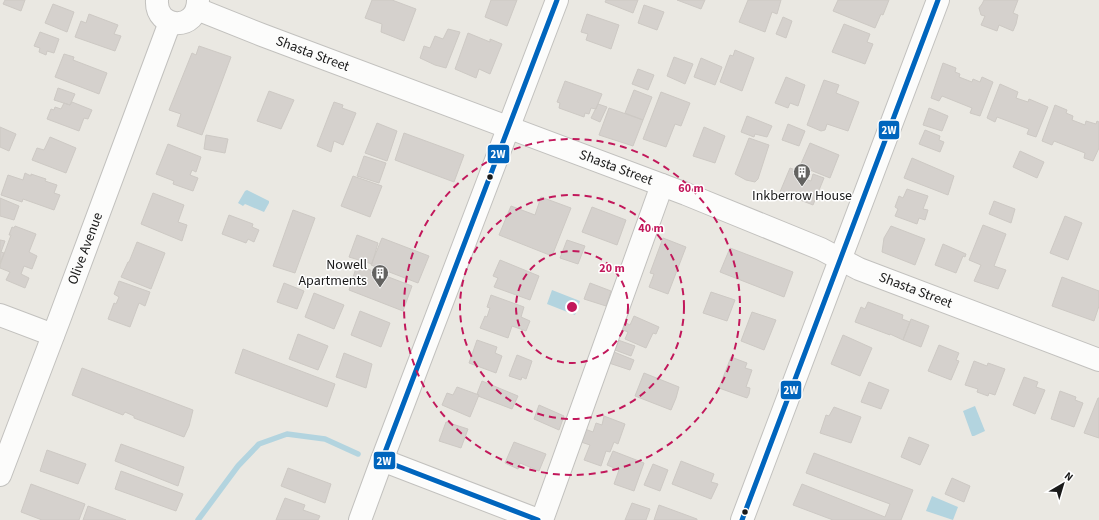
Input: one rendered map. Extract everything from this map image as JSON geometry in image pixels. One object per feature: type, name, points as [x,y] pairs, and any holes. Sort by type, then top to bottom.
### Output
[{"type":"street","points":[[157,0],[157,8],[164,19],[177,24],[190,20],[195,14],[197,5]]},
{"type":"street","points":[[360,520],[557,0]]},
{"type":"street","points":[[742,520],[938,0]]},
{"type":"street","name":"Shasta Street","points":[[197,5],[262,35],[662,185],[822,249],[859,269],[1099,360]]},
{"type":"street","name":"Olive Avenue","points":[[0,475],[170,22]]},
{"type":"street","points":[[542,520],[662,185]]},
{"type":"street","points":[[0,315],[53,335]]},
{"type":"street","points":[[382,460],[538,520]]},
{"type":"water","points":[[247,190],[269,201],[264,212],[245,204],[243,206],[238,203]]},
{"type":"water","points":[[552,290],[580,301],[575,315],[547,304]]},
{"type":"water","points":[[975,406],[985,431],[972,436],[963,411]]},
{"type":"water","points":[[932,496],[958,507],[953,520],[926,511]]},
{"type":"building","points":[[5,0],[25,0],[21,11],[3,4]]},
{"type":"building","points":[[372,0],[392,0],[416,9],[404,41],[381,32],[382,24],[365,18]]},
{"type":"building","points":[[491,0],[517,0],[507,26],[485,17]]},
{"type":"building","points":[[606,0],[638,0],[633,13],[605,2]]},
{"type":"building","points":[[677,0],[705,0],[701,9]]},
{"type":"building","points":[[748,0],[781,0],[777,14],[772,12],[765,32],[739,22]]},
{"type":"building","points":[[838,0],[889,0],[883,15],[881,14],[875,28],[833,11]]},
{"type":"building","points":[[984,0],[1018,0],[1013,13],[1018,15],[1013,31],[999,25],[997,31],[981,25],[985,16],[981,15],[979,8]]},
{"type":"building","points":[[53,4],[74,12],[67,32],[45,23]]},
{"type":"building","points":[[644,5],[664,12],[657,30],[638,23]]},
{"type":"building","points":[[89,14],[118,25],[114,34],[121,36],[115,51],[75,37],[81,21],[86,23]]},
{"type":"building","points":[[587,14],[619,25],[611,49],[586,40],[588,34],[581,32]]},
{"type":"building","points":[[783,17],[792,21],[786,38],[776,34]]},
{"type":"building","points":[[844,24],[870,34],[867,42],[873,44],[865,64],[832,52]]},
{"type":"building","points":[[448,29],[460,32],[446,68],[420,58],[424,46],[430,48],[435,36],[443,39]]},
{"type":"building","points":[[40,32],[59,39],[54,53],[47,51],[46,55],[39,52],[40,48],[34,46]]},
{"type":"building","points":[[468,33],[490,42],[490,39],[502,44],[490,74],[479,69],[476,78],[455,69]]},
{"type":"building","points":[[199,46],[231,57],[202,135],[177,126],[181,114],[169,110],[192,53],[196,55]]},
{"type":"building","points":[[735,50],[754,58],[742,91],[720,82],[730,55],[733,56]]},
{"type":"building","points":[[64,54],[74,57],[73,60],[107,73],[99,94],[55,77]]},
{"type":"building","points":[[674,57],[693,64],[685,84],[667,76]]},
{"type":"building","points":[[701,58],[722,67],[715,85],[694,77]]},
{"type":"building","points":[[943,63],[956,68],[955,72],[960,74],[959,77],[972,82],[973,79],[980,82],[982,77],[993,82],[980,116],[970,113],[972,108],[942,96],[939,101],[931,98]]},
{"type":"building","points":[[638,69],[654,75],[648,90],[632,84]]},
{"type":"building","points":[[786,77],[805,85],[798,106],[790,103],[788,108],[775,103]]},
{"type":"building","points":[[824,80],[839,85],[836,93],[859,102],[848,131],[827,124],[825,130],[821,131],[807,125]]},
{"type":"building","points":[[565,81],[602,94],[596,109],[591,108],[589,114],[585,113],[584,117],[559,108],[560,103],[557,102]]},
{"type":"building","points":[[1000,84],[1018,92],[1016,98],[1028,102],[1029,99],[1048,107],[1036,137],[1027,134],[1029,129],[997,117],[995,122],[987,118]]},
{"type":"building","points":[[58,88],[75,94],[70,105],[54,100]]},
{"type":"building","points":[[634,90],[652,97],[643,120],[625,113]]},
{"type":"building","points":[[269,91],[294,100],[281,129],[257,121]]},
{"type":"building","points":[[661,92],[690,103],[681,126],[675,124],[666,147],[643,139]]},
{"type":"building","points":[[72,102],[92,110],[88,119],[84,118],[79,131],[47,119],[51,109],[54,110],[55,107],[61,109],[64,103],[70,105]]},
{"type":"building","points":[[334,102],[343,105],[342,108],[356,113],[343,145],[334,141],[331,152],[317,146]]},
{"type":"building","points":[[598,104],[607,107],[600,122],[591,118]]},
{"type":"building","points":[[1055,105],[1067,110],[1066,113],[1073,116],[1072,120],[1085,125],[1086,121],[1096,124],[1097,121],[1099,122],[1099,148],[1093,161],[1084,158],[1085,153],[1054,141],[1052,145],[1042,141]]},
{"type":"building","points":[[609,108],[643,120],[633,146],[599,135]]},
{"type":"building","points":[[929,108],[948,116],[942,131],[923,125]]},
{"type":"building","points":[[747,116],[772,126],[767,137],[755,134],[754,137],[741,132]]},
{"type":"building","points":[[377,123],[397,131],[387,161],[365,153]]},
{"type":"building","points":[[788,124],[805,131],[799,146],[782,140]]},
{"type":"building","points":[[0,127],[16,134],[9,151],[0,147]]},
{"type":"building","points":[[704,127],[725,136],[715,163],[693,156]]},
{"type":"building","points":[[925,130],[940,136],[939,140],[944,142],[940,152],[919,144]]},
{"type":"building","points":[[404,133],[464,155],[454,182],[395,160]]},
{"type":"building","points":[[206,135],[228,139],[225,153],[204,149]]},
{"type":"building","points":[[50,137],[76,148],[66,173],[32,160],[37,148],[44,150]]},
{"type":"building","points":[[749,138],[769,145],[758,179],[755,182],[746,180],[735,174]]},
{"type":"building","points":[[810,143],[839,155],[830,178],[800,166]]},
{"type":"building","points":[[168,144],[201,157],[196,172],[192,170],[190,175],[198,178],[193,191],[173,184],[174,181],[156,174]]},
{"type":"building","points":[[1020,151],[1044,162],[1037,178],[1013,167]]},
{"type":"building","points":[[364,156],[386,163],[379,183],[357,176]]},
{"type":"building","points":[[912,158],[954,176],[948,195],[904,178]]},
{"type":"building","name":"Inkberrow House","points":[[790,168],[801,172],[799,177],[811,181],[813,174],[824,178],[813,205],[780,192]]},
{"type":"building","points":[[25,173],[31,176],[31,174],[46,179],[45,181],[57,185],[54,193],[60,195],[54,210],[23,199],[22,202],[1,195],[8,175],[23,180]]},
{"type":"building","points":[[353,176],[382,186],[370,217],[341,206]]},
{"type":"building","points":[[907,189],[928,196],[923,209],[928,210],[925,220],[919,218],[917,224],[895,216],[898,209],[895,207],[899,196],[903,198]]},
{"type":"building","points":[[153,193],[184,205],[178,222],[187,225],[182,241],[141,224]]},
{"type":"building","points":[[541,197],[571,208],[552,256],[499,235],[511,206],[535,215]]},
{"type":"building","points":[[0,198],[19,206],[14,220],[0,216]]},
{"type":"building","points":[[994,201],[1015,209],[1011,223],[989,214]]},
{"type":"building","points":[[592,207],[626,220],[617,245],[582,232]]},
{"type":"building","points":[[293,210],[315,218],[295,273],[273,266]]},
{"type":"building","points":[[229,215],[253,224],[252,227],[259,230],[254,242],[248,239],[246,243],[222,234]]},
{"type":"building","points":[[1065,216],[1082,223],[1068,260],[1050,253]]},
{"type":"building","points":[[983,225],[1006,234],[994,266],[1006,270],[998,289],[974,281],[981,265],[969,260]]},
{"type":"building","points":[[15,226],[36,234],[29,252],[37,256],[32,269],[24,266],[21,274],[29,278],[25,288],[6,280],[10,272],[0,268],[11,235],[9,235],[12,227],[14,228]]},
{"type":"building","points":[[891,226],[925,239],[915,265],[882,252],[884,238]]},
{"type":"building","points":[[357,235],[378,243],[372,264],[349,257]]},
{"type":"building","points":[[382,238],[429,256],[418,283],[371,265]]},
{"type":"building","points":[[663,238],[686,247],[668,294],[649,287],[654,274],[650,273]]},
{"type":"building","points":[[0,240],[5,241],[1,252],[4,253],[0,263]]},
{"type":"building","points":[[567,240],[585,246],[578,264],[560,258]]},
{"type":"building","points":[[137,242],[165,253],[151,289],[121,277]]},
{"type":"building","points":[[943,244],[966,254],[965,257],[963,256],[956,273],[935,265]]},
{"type":"building","points":[[730,248],[793,272],[784,297],[720,272]]},
{"type":"building","points":[[500,260],[539,276],[530,300],[494,287],[498,278],[493,276]]},
{"type":"building","name":"Nowell Apartments","points":[[357,265],[412,286],[403,311],[349,290]]},
{"type":"building","points":[[1062,277],[1099,291],[1099,306],[1094,321],[1052,306]]},
{"type":"building","points":[[119,281],[150,292],[145,306],[139,303],[130,327],[108,319],[114,303],[116,304],[119,297],[114,294]]},
{"type":"building","points":[[284,283],[304,291],[297,309],[277,302]]},
{"type":"building","points":[[590,283],[611,291],[606,306],[584,299]]},
{"type":"building","points":[[711,292],[735,300],[727,321],[703,313]]},
{"type":"building","points":[[314,293],[344,305],[334,329],[305,317]]},
{"type":"building","points":[[491,295],[524,307],[521,317],[530,321],[526,331],[512,326],[508,338],[480,328],[485,316],[487,317],[490,308],[487,307]]},
{"type":"building","points":[[868,302],[903,315],[902,319],[910,322],[903,340],[855,322],[861,307],[865,309]]},
{"type":"building","points":[[360,311],[390,323],[381,347],[351,335]]},
{"type":"building","points":[[752,312],[776,320],[764,350],[741,341]]},
{"type":"building","points":[[634,316],[659,327],[656,334],[653,333],[646,348],[625,339],[628,332],[623,330],[626,323],[630,325]]},
{"type":"building","points":[[911,319],[929,326],[921,347],[903,340]]},
{"type":"building","points":[[298,334],[328,346],[318,370],[289,359]]},
{"type":"building","points":[[843,335],[872,348],[860,376],[831,364]]},
{"type":"building","points":[[477,340],[497,347],[495,353],[502,356],[496,373],[469,363]]},
{"type":"building","points":[[618,340],[635,346],[631,356],[615,350]]},
{"type":"building","points":[[939,345],[959,353],[956,360],[959,361],[951,380],[928,371]]},
{"type":"building","points":[[243,349],[335,384],[327,407],[235,373]]},
{"type":"building","points":[[614,352],[634,360],[630,370],[609,363]]},
{"type":"building","points":[[344,353],[372,364],[366,388],[336,377]]},
{"type":"building","points":[[517,355],[532,361],[526,379],[522,377],[521,380],[509,376]]},
{"type":"building","points":[[731,357],[747,363],[745,368],[752,370],[746,387],[750,388],[747,398],[719,388]]},
{"type":"building","points":[[974,361],[987,366],[988,363],[1005,369],[995,395],[989,393],[988,396],[977,392],[978,389],[965,385]]},
{"type":"building","points":[[82,368],[193,410],[189,426],[184,437],[134,418],[134,416],[125,412],[123,415],[72,395]]},
{"type":"building","points":[[644,373],[679,387],[671,410],[635,396]]},
{"type":"building","points":[[1024,377],[1038,382],[1036,387],[1045,390],[1035,414],[1013,405]]},
{"type":"building","points":[[482,381],[518,396],[512,409],[478,396],[479,395],[477,394]]},
{"type":"building","points":[[869,382],[889,390],[881,409],[861,402]]},
{"type":"building","points":[[457,387],[479,395],[470,417],[442,405],[447,393],[453,395]]},
{"type":"building","points":[[1060,391],[1076,397],[1075,400],[1083,403],[1074,427],[1051,419]]},
{"type":"building","points":[[1099,398],[1099,438],[1084,433]]},
{"type":"building","points":[[539,405],[564,416],[559,430],[534,419]]},
{"type":"building","points":[[834,407],[861,417],[851,443],[820,433],[826,415],[829,416]]},
{"type":"building","points":[[604,416],[625,424],[618,444],[614,442],[610,452],[606,451],[601,466],[584,460],[590,445],[581,442],[585,429],[593,432],[596,423],[602,425]]},
{"type":"building","points":[[446,422],[468,429],[461,448],[439,441]]},
{"type":"building","points":[[909,437],[929,445],[920,465],[901,457]]},
{"type":"building","points":[[514,442],[546,454],[539,471],[520,463],[518,469],[505,463]]},
{"type":"building","points":[[121,444],[184,467],[178,486],[115,461]]},
{"type":"building","points":[[47,450],[86,464],[78,484],[40,471]]},
{"type":"building","points":[[613,451],[644,463],[634,491],[614,484],[619,470],[607,465]]},
{"type":"building","points":[[814,453],[913,490],[901,520],[833,520],[793,505],[802,484],[885,517],[890,504],[806,473]]},
{"type":"building","points":[[681,461],[714,474],[711,482],[718,484],[711,499],[672,484]]},
{"type":"building","points":[[653,464],[668,470],[660,491],[644,485]]},
{"type":"building","points":[[288,468],[331,484],[325,503],[281,486]]},
{"type":"building","points":[[121,471],[183,494],[176,511],[115,489]]},
{"type":"building","points":[[952,478],[970,486],[964,502],[945,494]]},
{"type":"building","points":[[31,484],[85,504],[79,520],[42,520],[21,512]]},
{"type":"building","points":[[285,498],[305,505],[303,510],[320,516],[318,520],[276,520]]},
{"type":"building","points":[[632,503],[650,509],[646,520],[625,520]]},
{"type":"building","points":[[659,505],[697,519],[697,520],[654,520]]},
{"type":"building","points":[[88,506],[126,520],[83,520]]},
{"type":"waterway","points":[[198,520],[238,466],[259,444],[287,434],[325,439],[358,454]]},
{"type":"transit line","name":"2W","points":[[538,520],[382,460],[557,0]]},
{"type":"transit line","name":"2W","points":[[742,520],[938,0]]},
{"type":"place","name":"Inkberrow House","points":[[802,187]]},
{"type":"place","name":"Nowell Apartments","points":[[380,288]]}]
